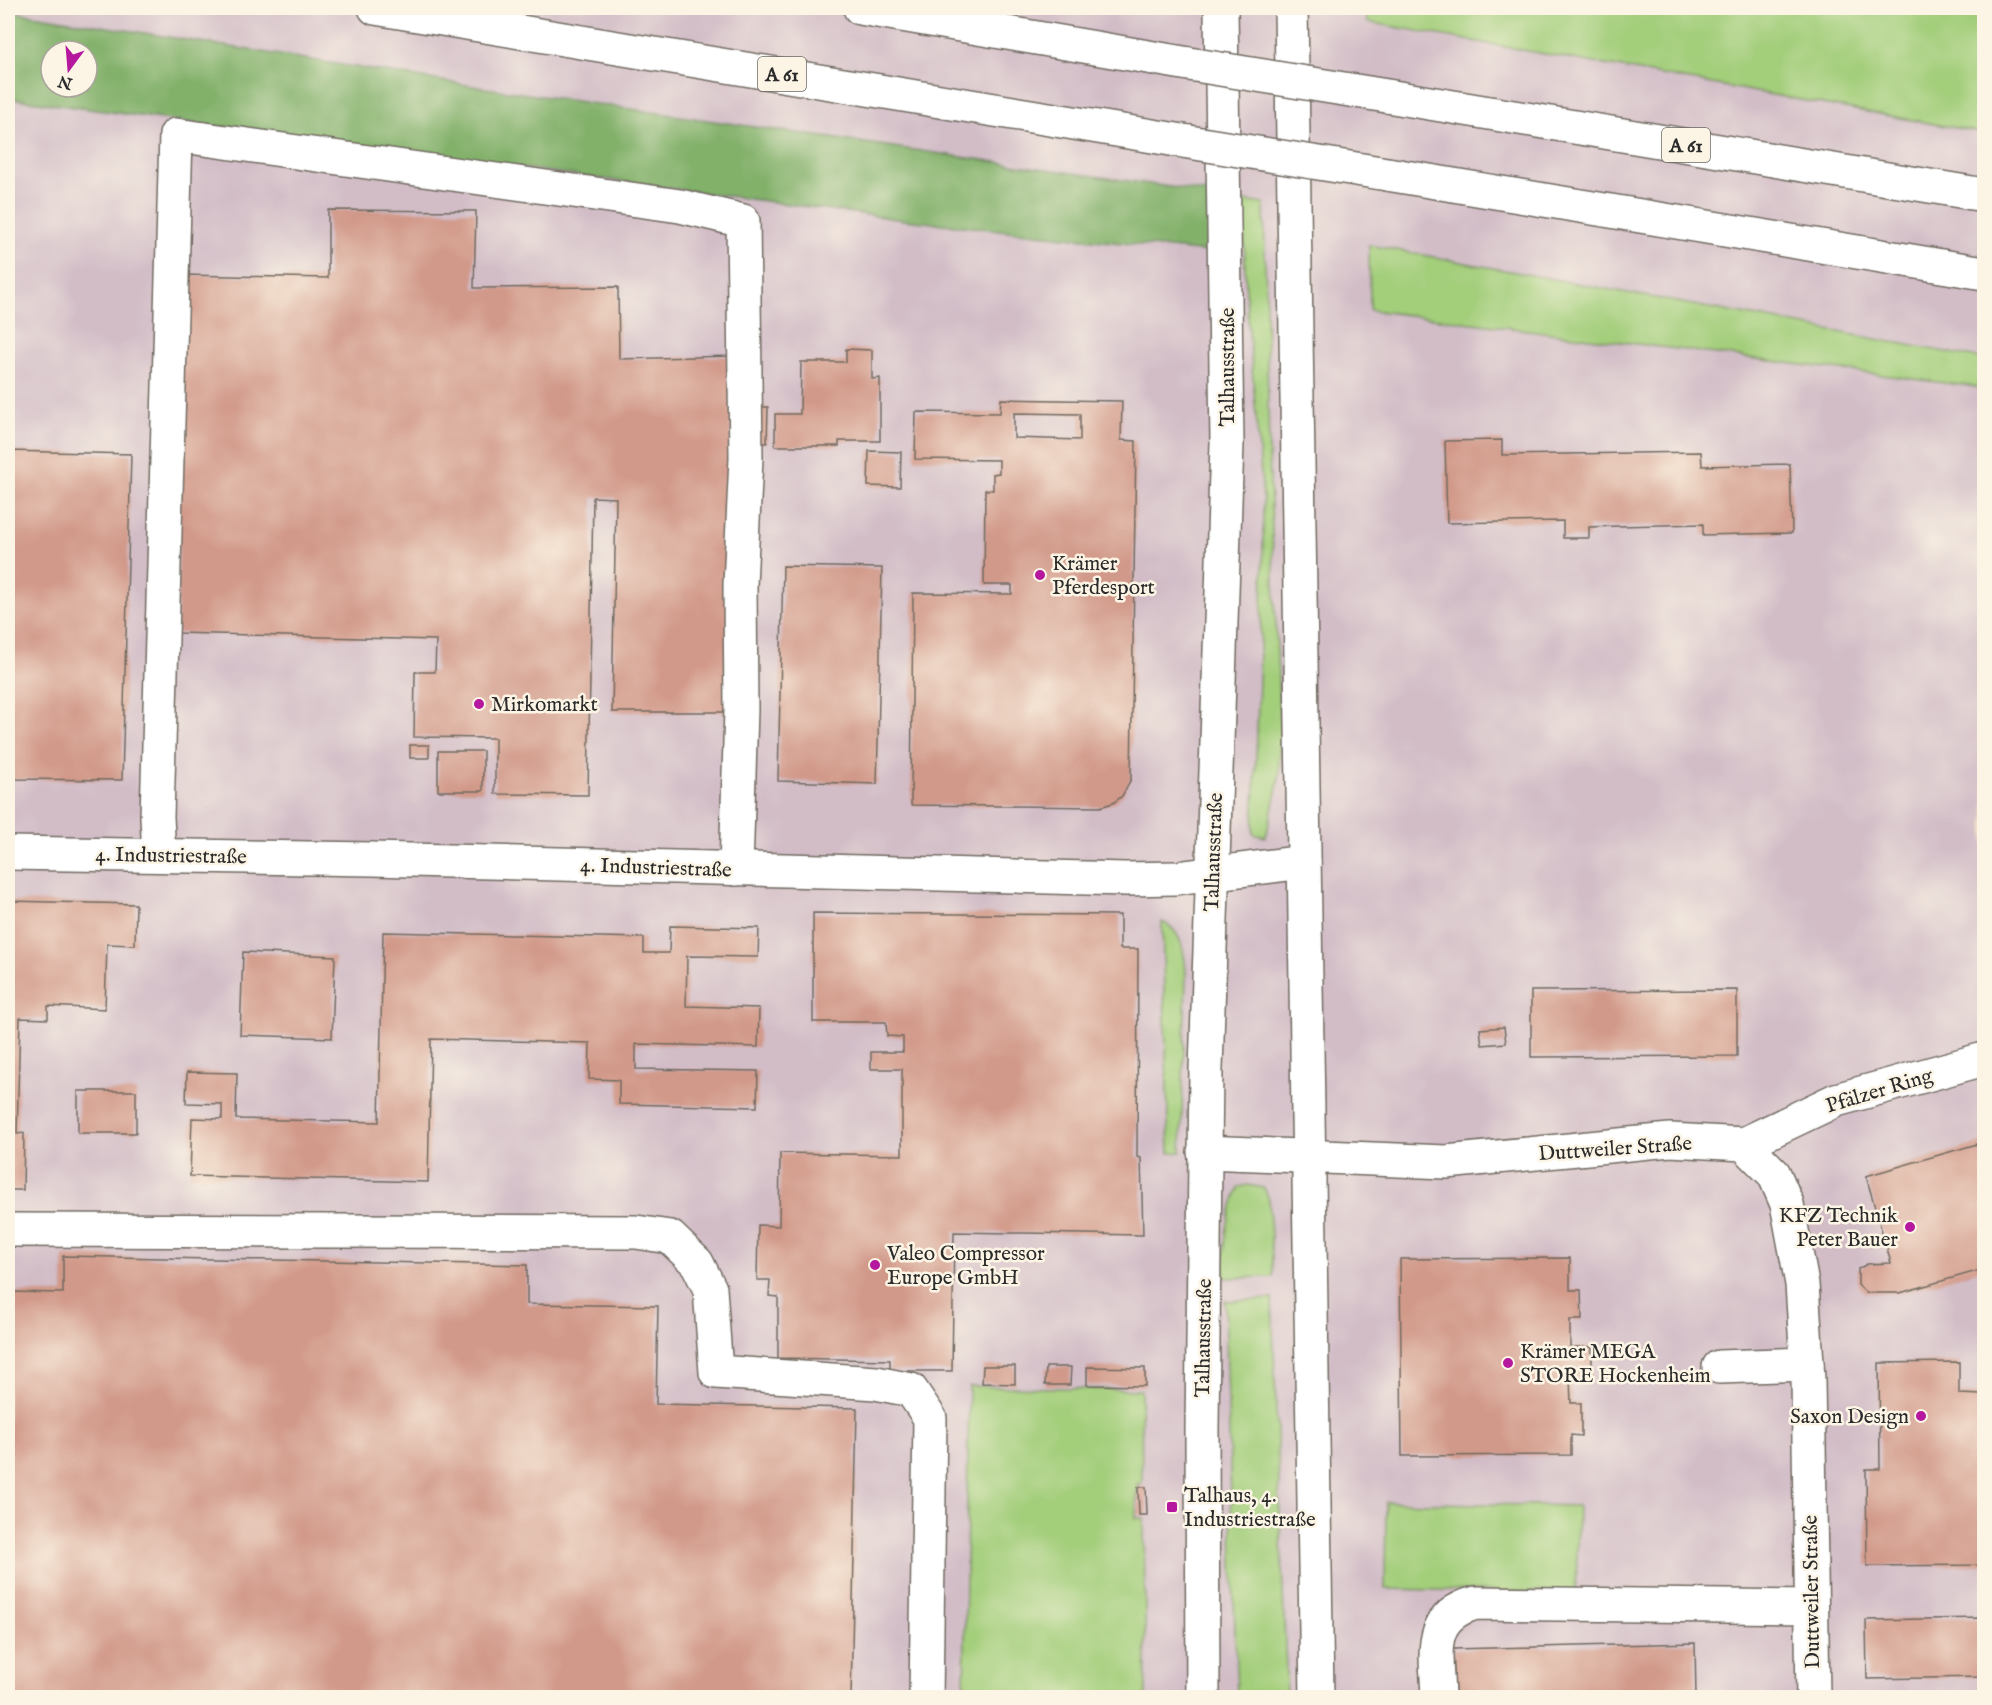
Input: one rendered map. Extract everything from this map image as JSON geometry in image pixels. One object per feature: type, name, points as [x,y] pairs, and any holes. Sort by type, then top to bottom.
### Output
[{"type":"main road","name":"A 61","points":[[375,8],[1984,273]]},
{"type":"main road","name":"A 61","points":[[860,8],[1984,195]]},
{"type":"main road","name":"Talhausstraße","points":[[1203,1698],[1204,1152],[1227,443],[1221,8]]},
{"type":"main road","points":[[1291,8],[1317,1698]]},
{"type":"main road","points":[[159,855],[158,817],[176,135],[680,206],[743,221],[746,458],[740,585],[741,710],[736,869]]},
{"type":"main road","name":"4. Industriestraße","points":[[8,853],[1126,879],[1176,878],[1304,861]]},
{"type":"main road","name":"Pfälzer Ring","points":[[1744,1144],[1836,1100],[1984,1059]]},
{"type":"main road","name":"Duttweiler Straße","points":[[1204,1152],[1446,1162],[1670,1140],[1744,1144],[1774,1174],[1787,1204],[1802,1284],[1807,1364],[1812,1698]]},
{"type":"main road","points":[[8,1230],[636,1232],[670,1237],[697,1263],[710,1289],[716,1372],[876,1383],[911,1390],[930,1418],[926,1698]]},
{"type":"main road","points":[[1719,1367],[1807,1364]]},
{"type":"main road","points":[[1438,1698],[1437,1638],[1446,1619],[1458,1608],[1476,1603],[1811,1607]]},
{"type":"shaded area","points":[[8,8],[1984,8],[1984,1697],[8,1697]]},
{"type":"green space","points":[[1368,8],[1984,8],[1984,133],[1367,22]]},
{"type":"green space","points":[[8,11],[479,87],[1225,195],[1226,254],[904,220],[8,98]]},
{"type":"green space","points":[[1243,201],[1264,204],[1269,454],[1280,726],[1279,779],[1266,837],[1253,834],[1263,577],[1263,498],[1246,297]]},
{"type":"green space","points":[[1369,245],[1984,359],[1984,388],[1370,310]]},
{"type":"green space","points":[[1162,922],[1169,925],[1178,936],[1186,973],[1181,1152],[1169,1153]]},
{"type":"green space","points":[[1248,1185],[1264,1188],[1269,1199],[1273,1277],[1224,1278],[1228,1220],[1239,1187]]},
{"type":"green space","points":[[1272,1299],[1287,1697],[1237,1697],[1225,1301]]},
{"type":"green space","points":[[969,1386],[1141,1390],[1142,1483],[1137,1484],[1136,1518],[1144,1518],[1146,1697],[964,1697]]},
{"type":"green space","points":[[1386,1502],[1578,1506],[1576,1593],[1385,1589]]},
{"type":"building","points":[[328,210],[476,211],[474,288],[618,287],[619,359],[732,356],[726,712],[612,712],[616,498],[593,497],[588,795],[495,794],[495,738],[414,737],[415,672],[435,672],[436,640],[177,633],[184,275],[328,278]]},
{"type":"building","points":[[846,349],[872,350],[872,379],[880,378],[880,441],[839,441],[839,446],[775,446],[775,414],[800,414],[801,362],[846,362]]},
{"type":"building","points":[[1001,399],[1122,401],[1121,440],[1136,441],[1131,779],[1122,796],[1113,803],[1100,807],[911,805],[913,593],[1012,594],[1012,585],[984,585],[985,490],[993,490],[993,474],[999,473],[999,460],[915,459],[916,412],[1000,413]],"holes":[[[1014,413],[1080,414],[1080,440],[1014,438]]]},
{"type":"building","points":[[750,407],[768,407],[767,443],[750,443]]},
{"type":"building","points":[[1502,440],[1502,455],[1701,452],[1702,466],[1790,464],[1792,533],[1703,535],[1703,524],[1589,527],[1589,538],[1563,538],[1563,521],[1447,523],[1445,441]]},
{"type":"building","points":[[8,451],[131,454],[122,780],[8,779]]},
{"type":"building","points":[[869,451],[901,452],[900,487],[868,486]]},
{"type":"building","points":[[783,566],[882,568],[877,784],[778,781]]},
{"type":"building","points":[[410,745],[429,745],[429,758],[410,758]]},
{"type":"building","points":[[438,751],[483,751],[483,791],[438,791]]},
{"type":"building","points":[[8,901],[136,904],[135,945],[107,944],[105,1009],[48,1006],[48,1019],[20,1018],[17,1134],[24,1133],[23,1190],[8,1190]]},
{"type":"building","points":[[813,913],[1120,915],[1120,949],[1138,949],[1137,1157],[1141,1158],[1143,1235],[954,1232],[952,1371],[890,1371],[890,1360],[778,1358],[778,1297],[769,1296],[770,1280],[757,1280],[758,1225],[779,1226],[780,1153],[902,1155],[902,1069],[871,1069],[871,1052],[903,1052],[903,1037],[887,1036],[886,1022],[813,1022]]},
{"type":"building","points":[[670,926],[759,928],[758,957],[687,956],[686,1006],[759,1008],[758,1047],[636,1044],[636,1069],[758,1071],[757,1107],[619,1104],[619,1080],[589,1079],[590,1043],[431,1039],[428,1182],[190,1176],[192,1118],[222,1119],[222,1104],[186,1103],[187,1072],[237,1073],[236,1119],[379,1122],[383,932],[644,938],[644,953],[669,953]]},
{"type":"building","points":[[243,952],[335,956],[332,1038],[240,1035]]},
{"type":"building","points":[[1737,990],[1737,1056],[1531,1057],[1531,991]]},
{"type":"building","points":[[1504,1027],[1506,1043],[1482,1045],[1480,1029]]},
{"type":"building","points":[[78,1091],[136,1091],[136,1133],[78,1133]]},
{"type":"building","points":[[1984,1142],[1984,1269],[1900,1293],[1866,1293],[1858,1285],[1858,1269],[1867,1264],[1891,1263],[1866,1176]]},
{"type":"building","points":[[63,1256],[527,1265],[527,1304],[658,1306],[656,1404],[857,1408],[851,1698],[8,1698],[8,1292],[63,1293]]},
{"type":"building","points":[[1570,1258],[1570,1290],[1581,1290],[1582,1320],[1570,1320],[1570,1347],[1592,1347],[1592,1378],[1570,1378],[1571,1403],[1581,1403],[1581,1436],[1571,1435],[1571,1455],[1402,1456],[1400,1259]]},
{"type":"building","points":[[1959,1362],[1959,1394],[1984,1395],[1984,1565],[1867,1566],[1866,1469],[1880,1469],[1879,1363]]},
{"type":"building","points":[[983,1366],[1015,1366],[1015,1384],[982,1383]]},
{"type":"building","points":[[1046,1367],[1071,1367],[1070,1385],[1045,1385]]},
{"type":"building","points":[[1087,1367],[1145,1368],[1145,1386],[1087,1385]]},
{"type":"building","points":[[1138,1487],[1146,1487],[1147,1515],[1139,1515]]},
{"type":"building","points":[[1984,1618],[1984,1677],[1867,1679],[1866,1620]]},
{"type":"building","points":[[1695,1643],[1696,1698],[1455,1698],[1453,1649]]},
{"type":"place","name":"Krämer Pferdesport","points":[[1040,575]]},
{"type":"place","name":"Mirkomarkt","points":[[479,704]]},
{"type":"place","name":"KFZ Technik Peter Bauer","points":[[1910,1227]]},
{"type":"place","name":"Valeo Compressor Europe GmbH","points":[[875,1265]]},
{"type":"place","name":"Krämer MEGA STORE Hockenheim","points":[[1508,1363]]},
{"type":"place","name":"Saxon Design","points":[[1921,1416]]},
{"type":"place","name":"Talhaus, 4. Industriestraße","points":[[1172,1507]]}]
